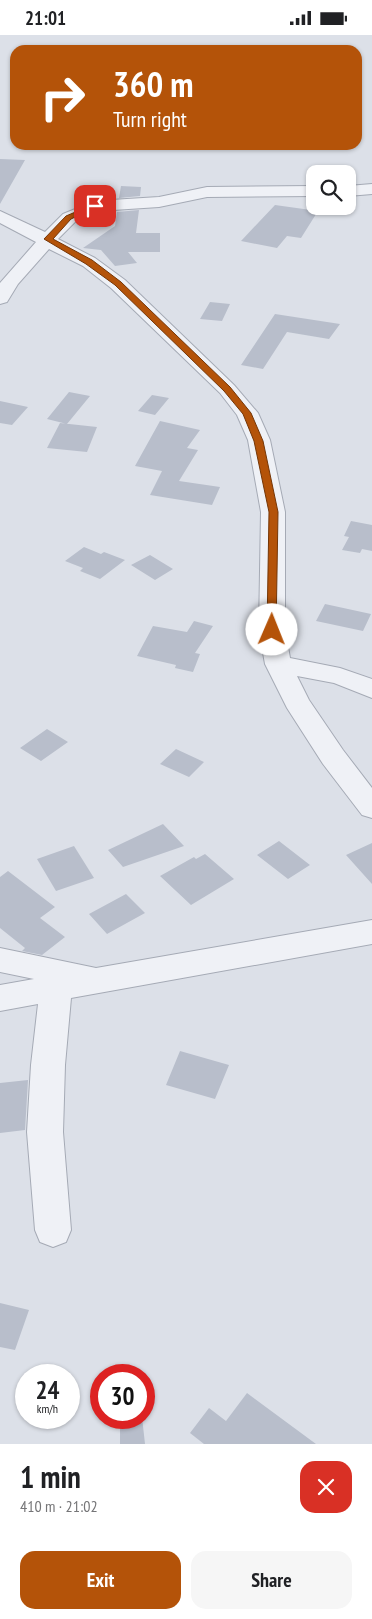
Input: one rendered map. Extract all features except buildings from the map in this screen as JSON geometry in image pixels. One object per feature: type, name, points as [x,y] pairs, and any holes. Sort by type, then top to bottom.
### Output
[{"type":"street","points":[[356,190],[372,189]]},
{"type":"street","points":[[0,298],[11,281],[68,218],[95,206],[158,201],[207,192],[306,191]]},
{"type":"street","points":[[0,216],[48,239],[89,262],[118,284],[227,389],[247,413],[259,441],[273,512],[272,630],[278,664],[296,702],[333,757],[372,808]]},
{"type":"street","points":[[278,664],[340,676],[372,689]]},
{"type":"street","points":[[0,998],[372,932]]},
{"type":"street","points":[[0,960],[101,981]]},
{"type":"street","points":[[53,1230],[45,1132],[48,1065],[56,989]]},
{"type":"route","points":[[95,206],[68,218],[48,239],[89,262],[138,301],[169,335],[227,389],[247,413],[259,441],[273,512],[272,630]]}]
